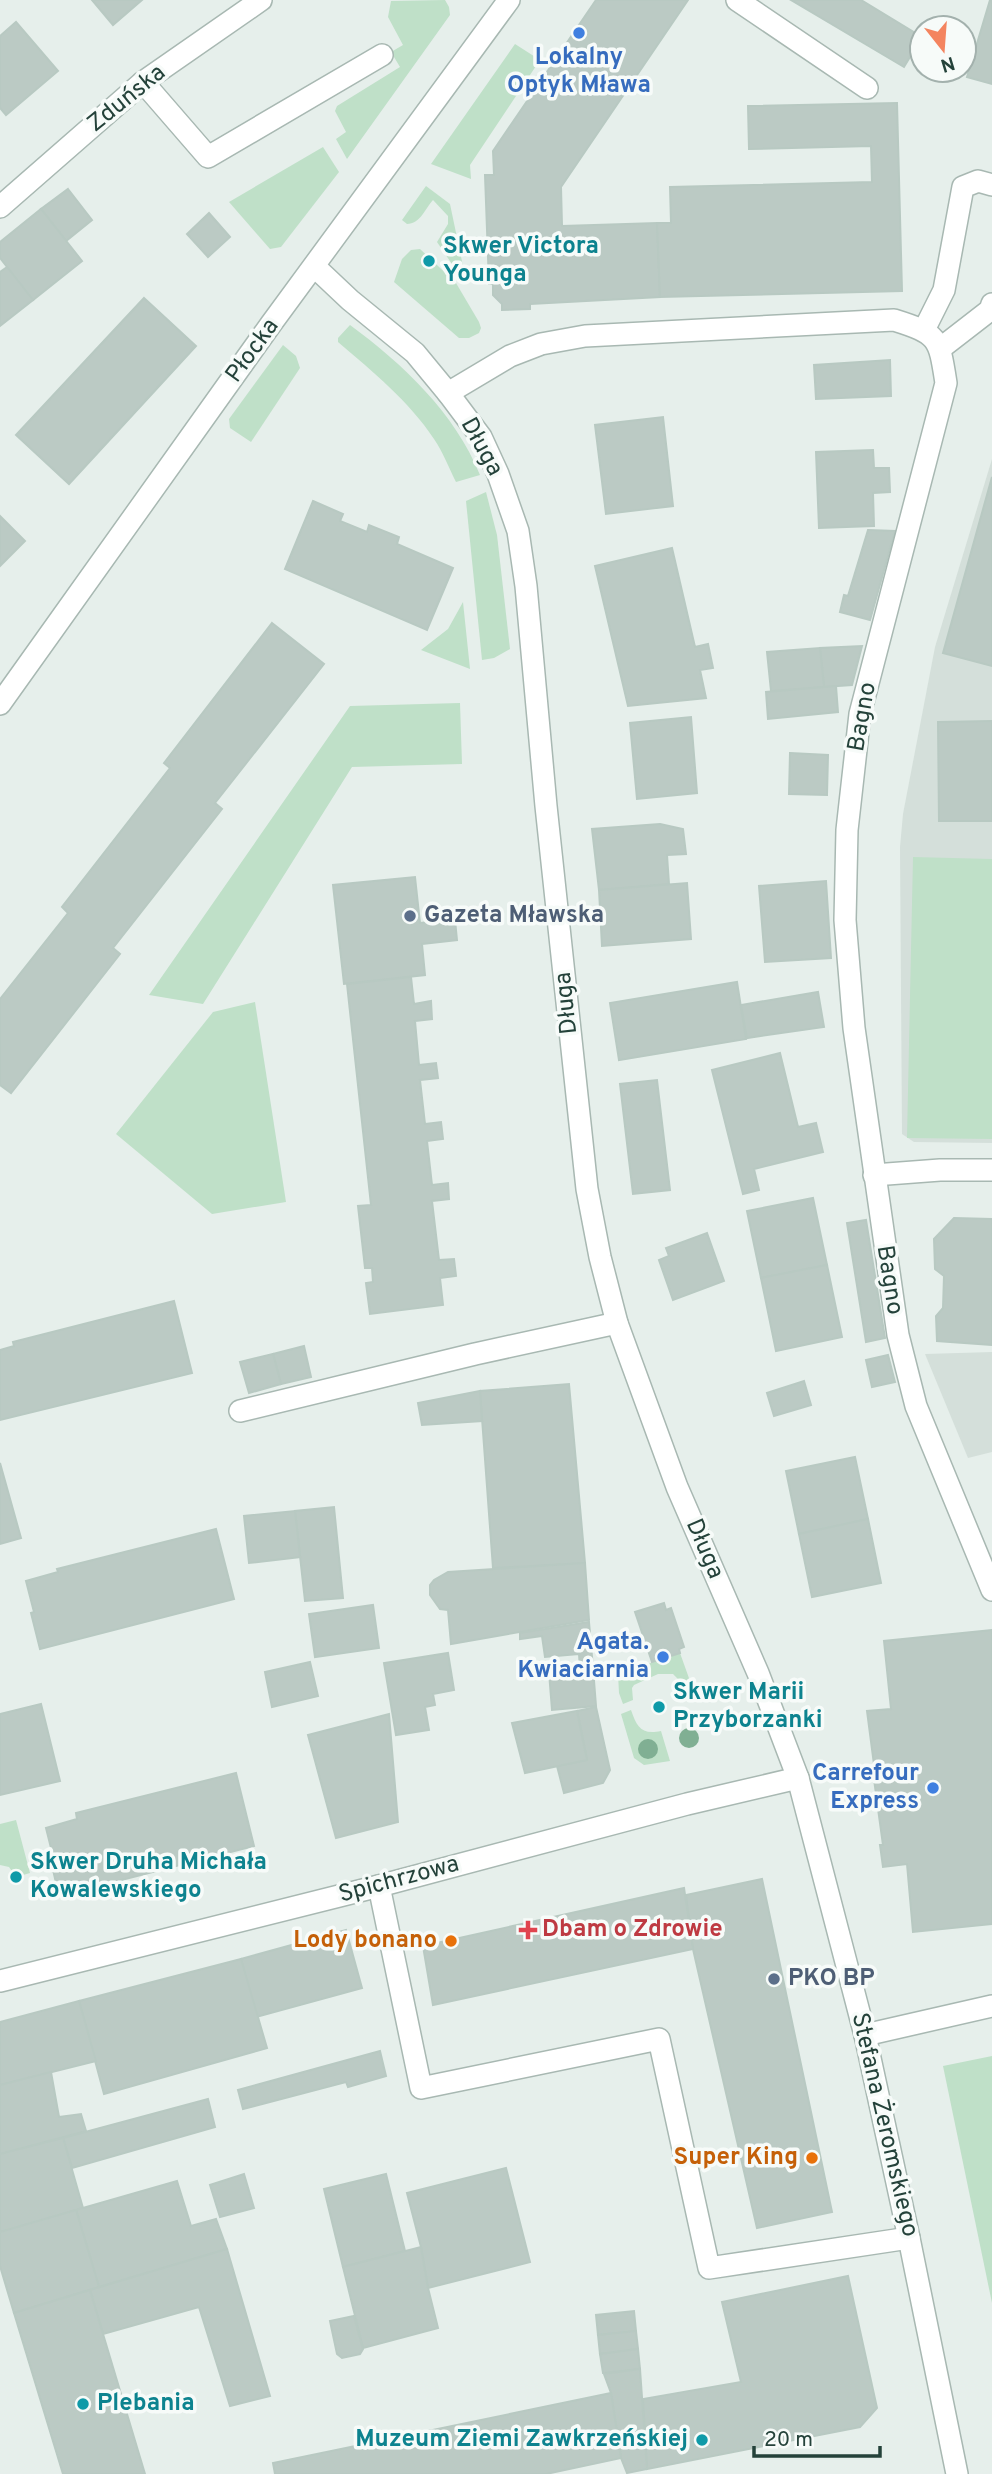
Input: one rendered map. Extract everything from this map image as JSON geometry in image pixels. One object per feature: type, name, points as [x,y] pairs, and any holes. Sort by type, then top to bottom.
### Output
[{"type":"street","name":"Zduńska","points":[[0,207],[143,82],[261,0]]},
{"type":"street","name":"Płocka","points":[[0,704],[271,324],[509,0]]},
{"type":"street","points":[[737,0],[867,88]]},
{"type":"street","points":[[143,82],[208,157],[382,55]]},
{"type":"street","points":[[924,330],[944,290],[963,187],[978,181],[992,186]]},
{"type":"street","name":"Długa","points":[[315,267],[350,300],[415,353],[449,393],[481,436],[499,474],[518,531],[526,586],[544,793],[587,1189],[600,1257],[617,1323],[677,1488],[758,1673],[798,1779]]},
{"type":"street","points":[[449,393],[510,356],[541,344],[584,336],[894,320],[924,330],[941,348],[990,310],[992,304]]},
{"type":"street","name":"Bagno","points":[[941,348],[946,383],[860,714],[847,830],[845,920],[854,1028],[898,1335],[916,1406],[992,1590]]},
{"type":"street","points":[[874,1175],[940,1170],[992,1170]]},
{"type":"street","points":[[240,1411],[617,1323]]},
{"type":"street","name":"Spichrzowa","points":[[0,1981],[379,1886],[687,1804],[798,1779]]},
{"type":"street","name":"Stefana Żeromskiego","points":[[798,1779],[865,2035],[957,2474]]},
{"type":"street","points":[[379,1886],[421,2088],[659,2039],[709,2268],[909,2238]]},
{"type":"street","points":[[865,2035],[992,2006]]},
{"type":"shaded area","points":[[992,459],[992,1143],[914,1142],[902,1134],[900,847],[903,814],[935,647]]},
{"type":"shaded area","points":[[992,1352],[992,1452],[968,1458],[925,1354]]},
{"type":"green space","points":[[445,0],[450,15],[347,159],[336,139],[346,132],[335,111],[337,106],[400,67],[391,52],[403,45],[388,17],[391,1]]},
{"type":"green space","points":[[515,44],[540,60],[470,165],[471,179],[431,164]]},
{"type":"green space","points":[[323,147],[339,172],[281,247],[270,249],[229,202]]},
{"type":"green space","points":[[426,186],[450,204],[464,271],[454,267],[437,242],[448,224],[448,216],[433,200],[415,222],[407,224],[402,220]]},
{"type":"green space","points":[[420,249],[456,283],[479,322],[479,333],[469,338],[459,338],[394,282],[402,259],[411,250]]},
{"type":"green space","points":[[350,325],[389,356],[426,391],[457,431],[480,475],[456,482],[424,425],[389,387],[338,342],[338,338]]},
{"type":"green space","points":[[283,345],[296,356],[300,368],[251,442],[230,428],[229,419]]},
{"type":"green space","points":[[486,492],[497,535],[510,649],[494,658],[482,660],[466,501]]},
{"type":"green space","points":[[463,602],[470,669],[421,650],[448,629]]},
{"type":"green space","points":[[460,703],[462,764],[352,767],[203,1004],[149,995],[350,706]]},
{"type":"green space","points":[[913,857],[992,859],[992,1139],[907,1138]]},
{"type":"green space","points":[[255,1002],[286,1202],[212,1214],[116,1134],[213,1012]]},
{"type":"green space","points":[[680,1653],[690,1681],[682,1683],[673,1674],[658,1674],[634,1685],[633,1700],[623,1704],[619,1693],[618,1674]]},
{"type":"green space","points":[[631,1710],[635,1721],[644,1731],[661,1731],[670,1761],[644,1765],[634,1758],[621,1714]]},
{"type":"green space","points":[[16,1820],[30,1873],[16,1877],[9,1867],[0,1865],[0,1824]]},
{"type":"green space","points":[[992,2056],[992,2303],[943,2066]]},
{"type":"building","points":[[92,0],[142,0],[113,25]]},
{"type":"building","points":[[596,0],[688,0],[561,187],[562,226],[657,223],[660,297],[530,304],[530,309],[502,310],[502,304],[493,295],[493,284],[489,284],[485,175],[494,175],[493,151]]},
{"type":"building","points":[[791,0],[861,0],[908,29],[908,60],[904,67]]},
{"type":"building","points":[[992,0],[992,84],[978,80],[978,40]]},
{"type":"building","points":[[16,22],[58,71],[6,115],[0,108],[0,36]]},
{"type":"building","points":[[897,103],[902,291],[660,297],[657,223],[671,223],[670,187],[872,182],[871,146],[749,149],[748,106]]},
{"type":"building","points":[[68,189],[92,220],[66,241],[41,209]]},
{"type":"building","points":[[41,209],[82,261],[33,300],[0,258],[0,242]]},
{"type":"building","points":[[209,213],[230,237],[208,257],[187,234]]},
{"type":"building","points":[[7,267],[33,300],[0,326],[0,272]]},
{"type":"building","points":[[144,298],[196,346],[69,484],[16,435]]},
{"type":"building","points":[[890,360],[891,396],[816,399],[814,365]]},
{"type":"building","points":[[663,417],[673,506],[606,514],[595,425]]},
{"type":"building","points":[[873,450],[874,468],[889,468],[890,492],[873,493],[874,526],[819,528],[816,452]]},
{"type":"building","points":[[992,477],[992,666],[943,653]]},
{"type":"building","points":[[313,501],[343,514],[340,521],[367,532],[369,525],[399,537],[397,544],[453,568],[427,630],[285,569]]},
{"type":"building","points":[[0,516],[25,541],[0,566]]},
{"type":"building","points":[[868,530],[895,531],[870,620],[840,612],[844,595],[848,596]]},
{"type":"building","points":[[672,548],[695,647],[708,644],[713,668],[700,670],[706,698],[628,706],[595,566]]},
{"type":"building","points":[[272,623],[324,664],[215,803],[222,809],[113,948],[120,954],[11,1093],[0,1085],[0,999],[68,913],[62,907],[170,768],[164,763]]},
{"type":"building","points":[[862,646],[852,685],[824,687],[820,648]]},
{"type":"building","points":[[820,648],[824,687],[771,691],[767,652]]},
{"type":"building","points":[[836,686],[838,712],[768,719],[766,692]]},
{"type":"building","points":[[691,717],[697,793],[637,799],[630,723]]},
{"type":"building","points":[[992,721],[992,821],[939,821],[938,722]]},
{"type":"building","points":[[790,753],[828,755],[827,795],[789,794]]},
{"type":"building","points":[[660,824],[683,829],[686,854],[667,855],[669,884],[599,890],[592,829]]},
{"type":"building","points":[[415,877],[420,923],[429,922],[428,913],[454,910],[457,940],[422,944],[425,975],[344,984],[333,885]]},
{"type":"building","points":[[826,881],[831,958],[765,962],[759,886]]},
{"type":"building","points":[[687,883],[691,939],[602,946],[599,890]]},
{"type":"building","points":[[411,977],[414,1004],[431,1001],[432,1019],[415,1021],[419,1065],[436,1063],[438,1078],[420,1080],[425,1124],[441,1122],[443,1139],[427,1141],[432,1185],[448,1183],[449,1199],[432,1201],[439,1260],[454,1259],[456,1276],[440,1278],[443,1305],[370,1314],[366,1283],[373,1282],[372,1268],[365,1268],[358,1206],[371,1205],[347,984]]},
{"type":"building","points":[[737,982],[746,1039],[619,1060],[610,1003]]},
{"type":"building","points":[[818,992],[824,1027],[747,1038],[741,1005]]},
{"type":"building","points":[[780,1053],[798,1127],[816,1123],[823,1152],[754,1169],[759,1190],[743,1194],[712,1070]]},
{"type":"building","points":[[657,1080],[670,1190],[633,1194],[620,1084]]},
{"type":"building","points":[[813,1198],[827,1265],[761,1278],[747,1211]]},
{"type":"building","points":[[954,1218],[992,1219],[992,1345],[937,1341],[936,1316],[943,1308],[944,1276],[935,1269],[934,1239]]},
{"type":"building","points":[[866,1220],[885,1338],[866,1342],[847,1223]]},
{"type":"building","points":[[707,1233],[724,1281],[673,1300],[659,1260],[669,1256],[666,1248]]},
{"type":"building","points":[[827,1265],[842,1337],[776,1351],[761,1278]]},
{"type":"building","points":[[174,1301],[192,1373],[0,1420],[0,1350],[14,1346],[13,1342]]},
{"type":"building","points":[[304,1346],[311,1377],[281,1384],[273,1354]]},
{"type":"building","points":[[273,1354],[281,1384],[249,1393],[240,1362]]},
{"type":"building","points":[[888,1355],[895,1382],[872,1387],[866,1360]]},
{"type":"building","points":[[804,1381],[811,1405],[774,1416],[767,1393]]},
{"type":"building","points":[[569,1384],[585,1563],[493,1568],[480,1391]]},
{"type":"building","points":[[480,1391],[482,1421],[422,1425],[418,1403]]},
{"type":"building","points":[[855,1457],[868,1519],[799,1534],[786,1471]]},
{"type":"building","points":[[0,1463],[21,1538],[0,1544]]},
{"type":"building","points":[[334,1507],[343,1598],[305,1601],[295,1511]]},
{"type":"building","points":[[295,1511],[300,1557],[249,1563],[244,1516]]},
{"type":"building","points":[[868,1519],[881,1583],[812,1597],[799,1534]]},
{"type":"building","points":[[216,1529],[234,1599],[40,1649],[26,1581],[58,1572],[57,1569]]},
{"type":"building","points":[[585,1563],[589,1620],[451,1644],[448,1610],[440,1609],[430,1595],[430,1585],[448,1572]]},
{"type":"building","points":[[664,1603],[666,1610],[671,1608],[684,1647],[679,1649],[680,1653],[652,1662],[635,1612]]},
{"type":"building","points":[[373,1605],[379,1648],[315,1657],[309,1614]]},
{"type":"building","points":[[589,1622],[593,1668],[580,1669],[579,1654],[545,1657],[542,1636],[520,1639],[520,1633]]},
{"type":"building","name":"Carrefour Express","points":[[992,1630],[992,1924],[913,1932],[907,1864],[883,1867],[880,1845],[883,1845],[867,1711],[891,1709],[884,1641]]},
{"type":"building","points":[[448,1653],[454,1690],[433,1694],[435,1705],[425,1707],[429,1730],[396,1735],[384,1663]]},
{"type":"building","points":[[310,1662],[318,1696],[272,1707],[265,1672]]},
{"type":"building","points":[[593,1668],[596,1706],[552,1710],[549,1672]]},
{"type":"building","points":[[41,1704],[60,1781],[0,1795],[0,1714]]},
{"type":"building","points":[[596,1707],[610,1770],[603,1783],[564,1793],[557,1766],[587,1760],[577,1711]]},
{"type":"building","points":[[577,1711],[587,1760],[525,1773],[512,1723]]},
{"type":"building","points":[[389,1714],[398,1822],[336,1838],[308,1735]]},
{"type":"building","points":[[236,1773],[254,1846],[59,1896],[46,1828],[77,1819],[76,1813]]},
{"type":"building","points":[[762,1879],[832,2212],[757,2228],[693,1949],[686,1895]]},
{"type":"building","points":[[684,1888],[693,1949],[433,2005],[423,1946]]},
{"type":"building","points":[[346,1930],[362,1988],[256,2017],[241,1959]]},
{"type":"building","points":[[241,1959],[267,2048],[104,2094],[79,2001]]},
{"type":"building","points":[[79,2001],[96,2061],[0,2085],[0,2022]]},
{"type":"building","points":[[380,2051],[386,2076],[348,2087],[346,2082],[243,2109],[238,2090]]},
{"type":"building","points":[[51,2072],[59,2117],[81,2114],[86,2131],[0,2154],[0,2085]]},
{"type":"building","points":[[208,2099],[215,2127],[72,2168],[63,2138]]},
{"type":"building","points":[[63,2138],[83,2208],[0,2232],[0,2154]]},
{"type":"building","points":[[506,2168],[530,2262],[428,2288],[407,2193]]},
{"type":"building","points":[[244,2174],[254,2208],[220,2217],[210,2185]]},
{"type":"building","points":[[386,2174],[405,2251],[343,2267],[324,2189]]},
{"type":"building","points":[[177,2181],[191,2226],[216,2219],[227,2249],[99,2287],[76,2210]]},
{"type":"building","points":[[76,2210],[99,2287],[14,2313],[0,2266],[0,2232]]},
{"type":"building","points":[[421,2247],[438,2328],[363,2348],[343,2267]]},
{"type":"building","points":[[227,2249],[270,2396],[230,2406],[199,2307],[103,2334],[90,2290]]},
{"type":"building","points":[[848,2276],[877,2408],[860,2427],[647,2469],[643,2399],[741,2382],[722,2302]]},
{"type":"building","name":"Plebania","points":[[90,2290],[145,2474],[63,2474],[14,2313]]},
{"type":"building","points":[[634,2311],[636,2331],[598,2335],[596,2315]]},
{"type":"building","points":[[354,2316],[363,2349],[360,2354],[342,2358],[337,2354],[330,2321]]},
{"type":"building","points":[[636,2331],[638,2349],[600,2354],[598,2335]]},
{"type":"building","points":[[638,2349],[640,2369],[603,2373],[600,2354]]},
{"type":"building","points":[[640,2369],[647,2469],[627,2473],[621,2458],[611,2393],[604,2374]]},
{"type":"building","points":[[611,2393],[621,2458],[546,2474],[275,2474],[273,2463]]},
{"type":"place","name":"Lokalny Optyk Mława","points":[[579,33]]},
{"type":"place","name":"Skwer Victora Younga","points":[[429,261]]},
{"type":"place","name":"Gazeta Mławska","points":[[410,916]]},
{"type":"place","name":"Agata. Kwiaciarnia","points":[[663,1657]]},
{"type":"place","name":"Skwer Marii Przyborzanki","points":[[659,1707]]},
{"type":"place","name":"Carrefour Express","points":[[933,1788]]},
{"type":"place","name":"Skwer Druha Michała Kowalewskiego","points":[[16,1877]]},
{"type":"place","name":"Dbam o Zdrowie","points":[[528,1930]]},
{"type":"place","name":"Lody bonano","points":[[451,1941]]},
{"type":"place","name":"PKO BP","points":[[774,1979]]},
{"type":"place","name":"Super King","points":[[812,2158]]},
{"type":"place","name":"Plebania","points":[[83,2404]]},
{"type":"place","name":"Muzeum Ziemi Zawkrzeńskiej","points":[[702,2440]]}]
